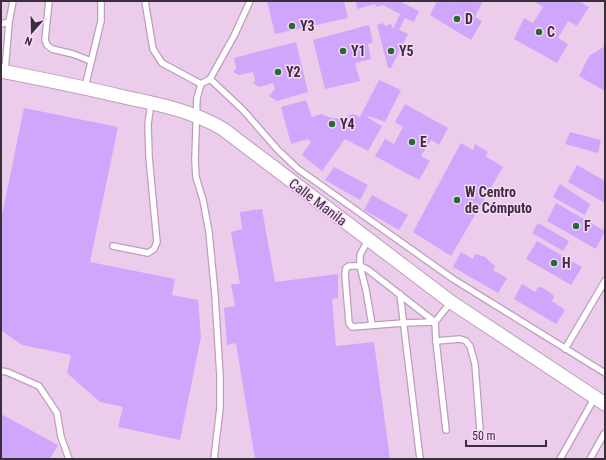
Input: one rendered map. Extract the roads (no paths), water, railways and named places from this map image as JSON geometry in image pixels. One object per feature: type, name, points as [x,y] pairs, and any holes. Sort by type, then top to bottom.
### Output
[{"type":"street","name":"Calle Manila","points":[[3,71],[151,103],[196,115],[208,120],[223,129],[451,302],[600,400]]},
{"type":"lane","points":[[3,71],[13,1]]},
{"type":"lane","points":[[49,1],[45,40],[47,45],[52,50],[73,54],[91,61]]},
{"type":"lane","points":[[85,88],[101,21],[101,1]]},
{"type":"lane","points":[[145,1],[153,49],[158,57],[162,62],[201,84]]},
{"type":"lane","points":[[214,459],[220,408],[220,376],[209,232],[203,200],[196,178],[195,160],[197,98],[201,84],[210,79],[234,36],[250,1]]},
{"type":"lane","points":[[1,24],[9,22]]},
{"type":"lane","points":[[210,79],[243,110],[278,150],[298,168],[453,279],[605,373]]},
{"type":"lane","points":[[114,246],[148,253],[154,249],[156,242],[149,157],[148,124],[151,103]]},
{"type":"lane","points":[[368,240],[360,255],[360,266],[372,325]]},
{"type":"lane","points":[[349,266],[360,266],[368,269],[435,322],[352,327],[349,323],[345,272],[346,268],[349,266]]},
{"type":"lane","points":[[565,349],[605,281]]},
{"type":"lane","points":[[400,294],[420,459]]},
{"type":"lane","points":[[446,430],[435,322],[451,302]]},
{"type":"lane","points":[[436,341],[460,339],[470,346],[475,364],[480,431]]},
{"type":"lane","points":[[1,371],[7,372],[39,386],[57,413],[61,437],[69,459]]},
{"type":"lane","points":[[560,459],[600,400]]},
{"type":"lane","points":[[590,459],[605,434]]},
{"type":"place","name":"D","points":[[457,19]]},
{"type":"place","name":"Y3","points":[[292,26]]},
{"type":"place","name":"C","points":[[539,32]]},
{"type":"place","name":"Y1","points":[[343,51]]},
{"type":"place","name":"Y5","points":[[391,51]]},
{"type":"place","name":"Y2","points":[[278,72]]},
{"type":"place","name":"Y4","points":[[332,124]]},
{"type":"place","name":"E","points":[[412,142]]},
{"type":"place","name":"W Centro de Cómputo","points":[[457,200]]},
{"type":"place","name":"F","points":[[576,226]]},
{"type":"place","name":"H","points":[[554,263]]}]
